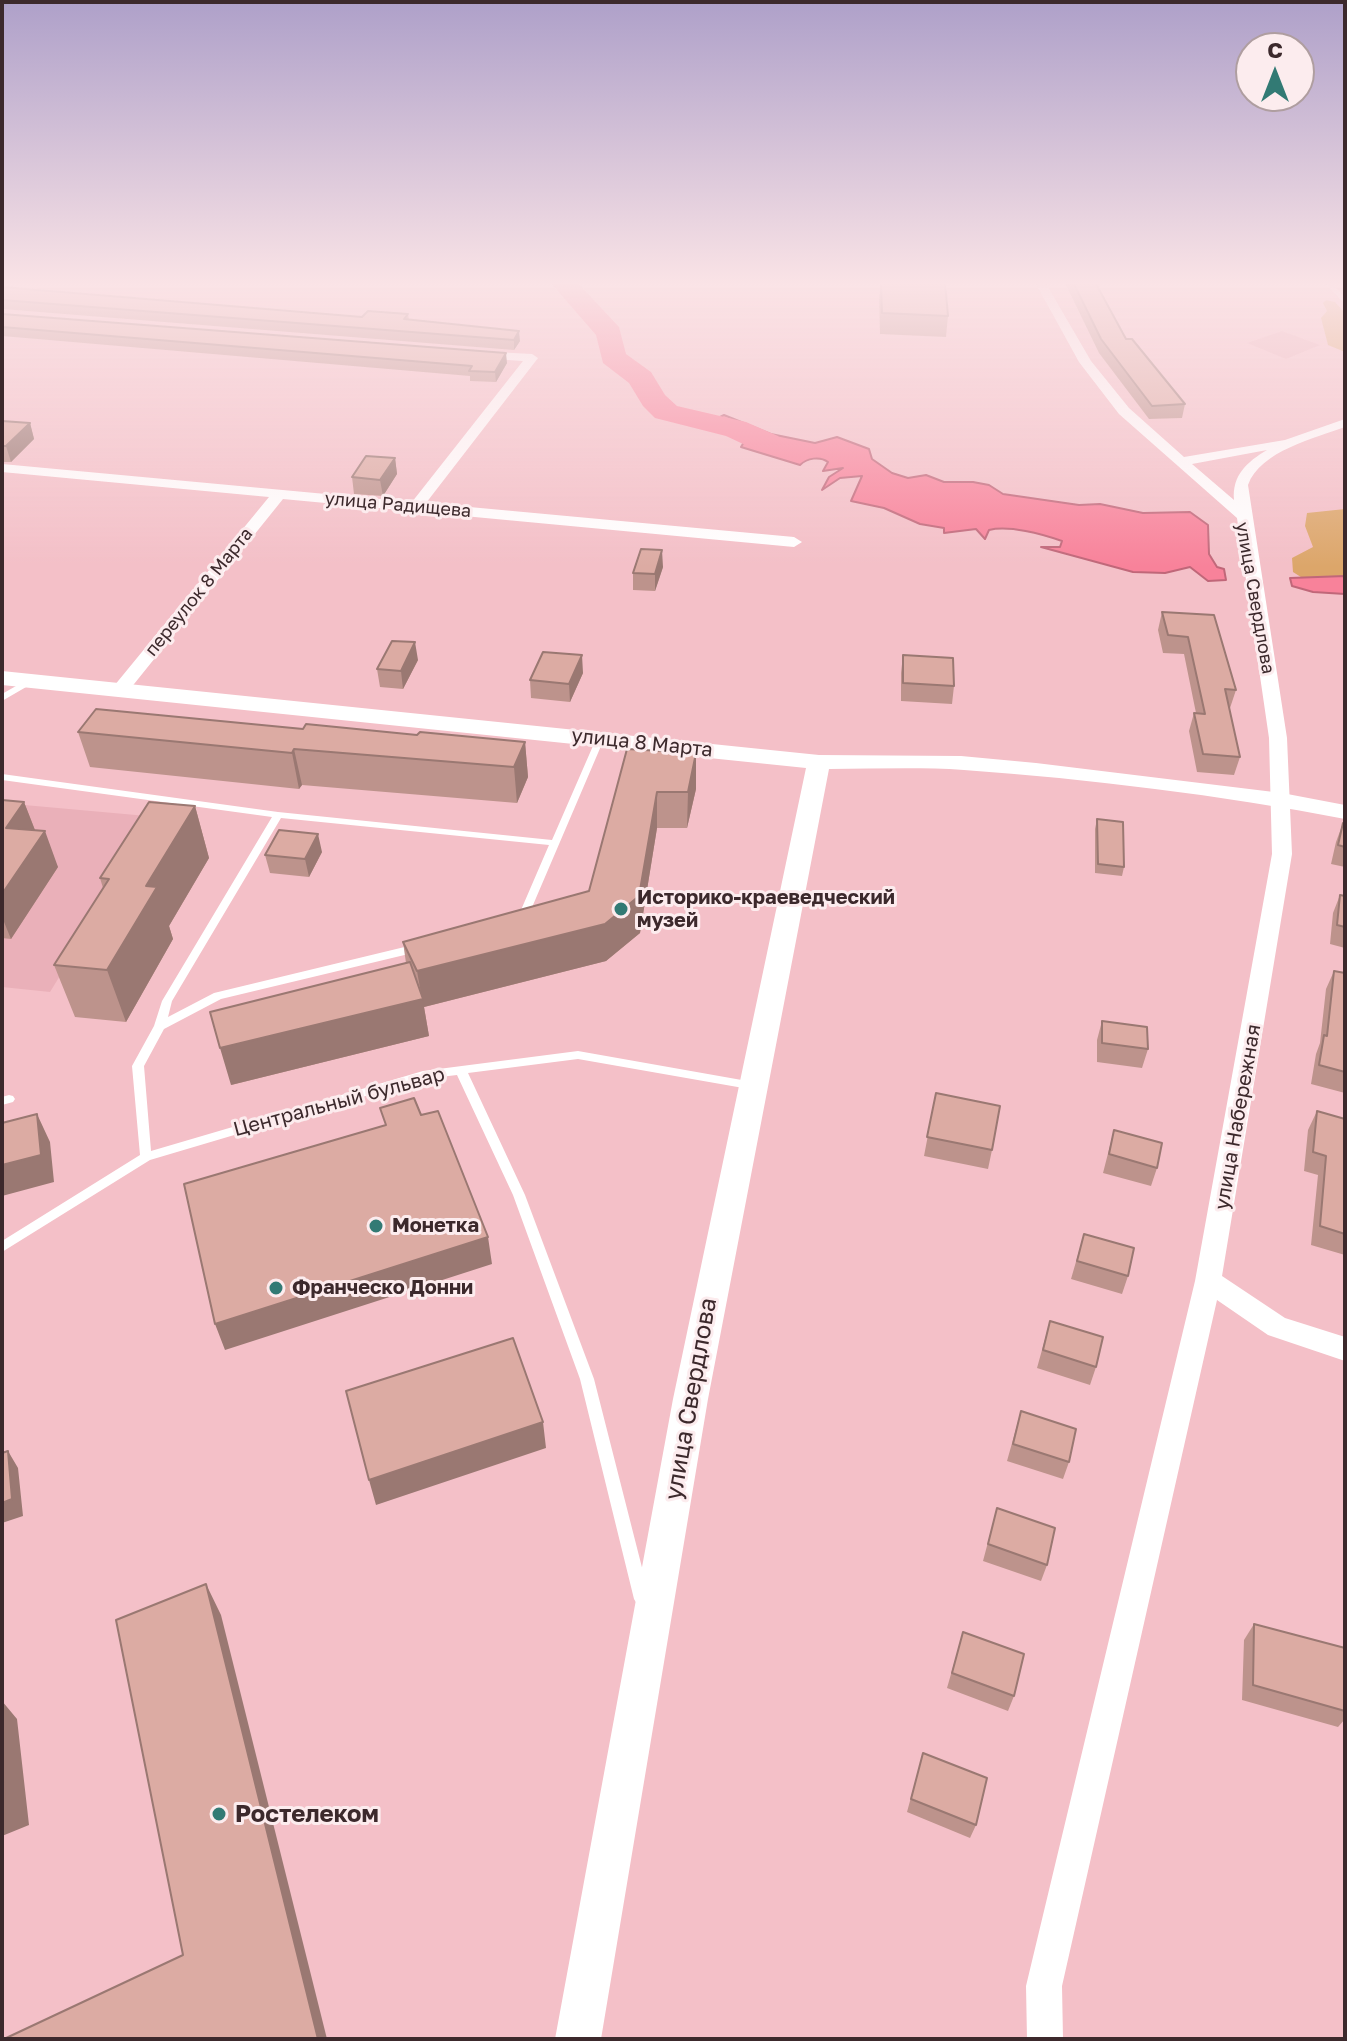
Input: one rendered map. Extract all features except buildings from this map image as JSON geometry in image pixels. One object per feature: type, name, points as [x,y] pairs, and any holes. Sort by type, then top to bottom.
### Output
[{"type":"street","points":[[416,507],[517,377]]},
{"type":"street","name":"улица Свердлова","points":[[1097,377],[1124,411],[1151,437],[1244,517],[1278,738],[1282,800]]},
{"type":"street","points":[[1182,464],[1297,440],[1345,423]]},
{"type":"street","points":[[1151,437],[1193,449],[1238,451]]},
{"type":"street","points":[[1182,464],[1224,474],[1247,472],[1297,440]]},
{"type":"street","name":"улица Радищева","points":[[2,468],[794,542]]},
{"type":"street","points":[[1244,517],[1240,495],[1247,472]]},
{"type":"street","name":"переулок 8 Марта","points":[[120,690],[279,494]]},
{"type":"street","name":"улица 8 Марта","points":[[2,678],[819,762],[961,763],[1282,800],[1345,812]]},
{"type":"street","name":"улица Свердлова","points":[[578,2039],[649,1627],[749,1085],[819,762]]},
{"type":"street","name":"улица Набережная","points":[[1045,2039],[1044,1986],[1208,1281],[1282,854],[1282,800]]},
{"type":"street","points":[[1208,1281],[1277,1327],[1345,1349]]},
{"type":"lane","points":[[2,698],[30,681]]},
{"type":"lane","points":[[498,921],[525,912],[600,739]]},
{"type":"lane","points":[[2,777],[278,815],[555,843]]},
{"type":"lane","points":[[146,1157],[138,1066],[160,1026],[167,1001],[278,815]]},
{"type":"lane","points":[[160,1026],[218,996],[388,958],[429,944]]},
{"type":"lane","name":"Центральный бульвар","points":[[2,1247],[146,1157],[423,1075],[578,1055],[749,1085]]},
{"type":"lane","points":[[461,1070],[519,1195],[587,1379],[649,1627]]},
{"type":"shaded area","points":[[724,415],[771,434],[815,443],[837,437],[869,449],[872,459],[892,473],[908,478],[926,475],[944,482],[973,482],[989,485],[1003,494],[1079,505],[1100,504],[1143,513],[1190,512],[1208,525],[1209,554],[1217,567],[1224,569],[1226,580],[1208,581],[1190,567],[1165,573],[1133,572],[1041,547],[1060,547],[1062,541],[1026,531],[989,530],[985,539],[976,529],[944,533],[944,528],[920,524],[884,508],[851,501],[862,476],[840,478],[822,490],[829,477],[843,468],[823,471],[828,462],[821,459],[810,459],[800,465],[741,447],[744,442],[727,429],[704,422],[722,421],[720,417]]},
{"type":"shaded area","points":[[1345,509],[1345,576],[1304,579],[1293,572],[1292,558],[1313,547],[1305,526],[1307,513]]},
{"type":"shaded area","points":[[1345,576],[1345,594],[1313,592],[1292,586],[1290,578]]},
{"type":"shaded area","points":[[2,803],[158,817],[50,992],[2,987]]},
{"type":"waterway","points":[[640,377],[653,400],[666,412],[735,428],[767,443]]},
{"type":"place","name":"Историко-краеведческий музей","points":[[621,909]]},
{"type":"place","name":"Монетка","points":[[376,1226]]},
{"type":"place","name":"Франческо Донни","points":[[276,1288]]},
{"type":"place","name":"Ростелеком","points":[[219,1814]]}]
